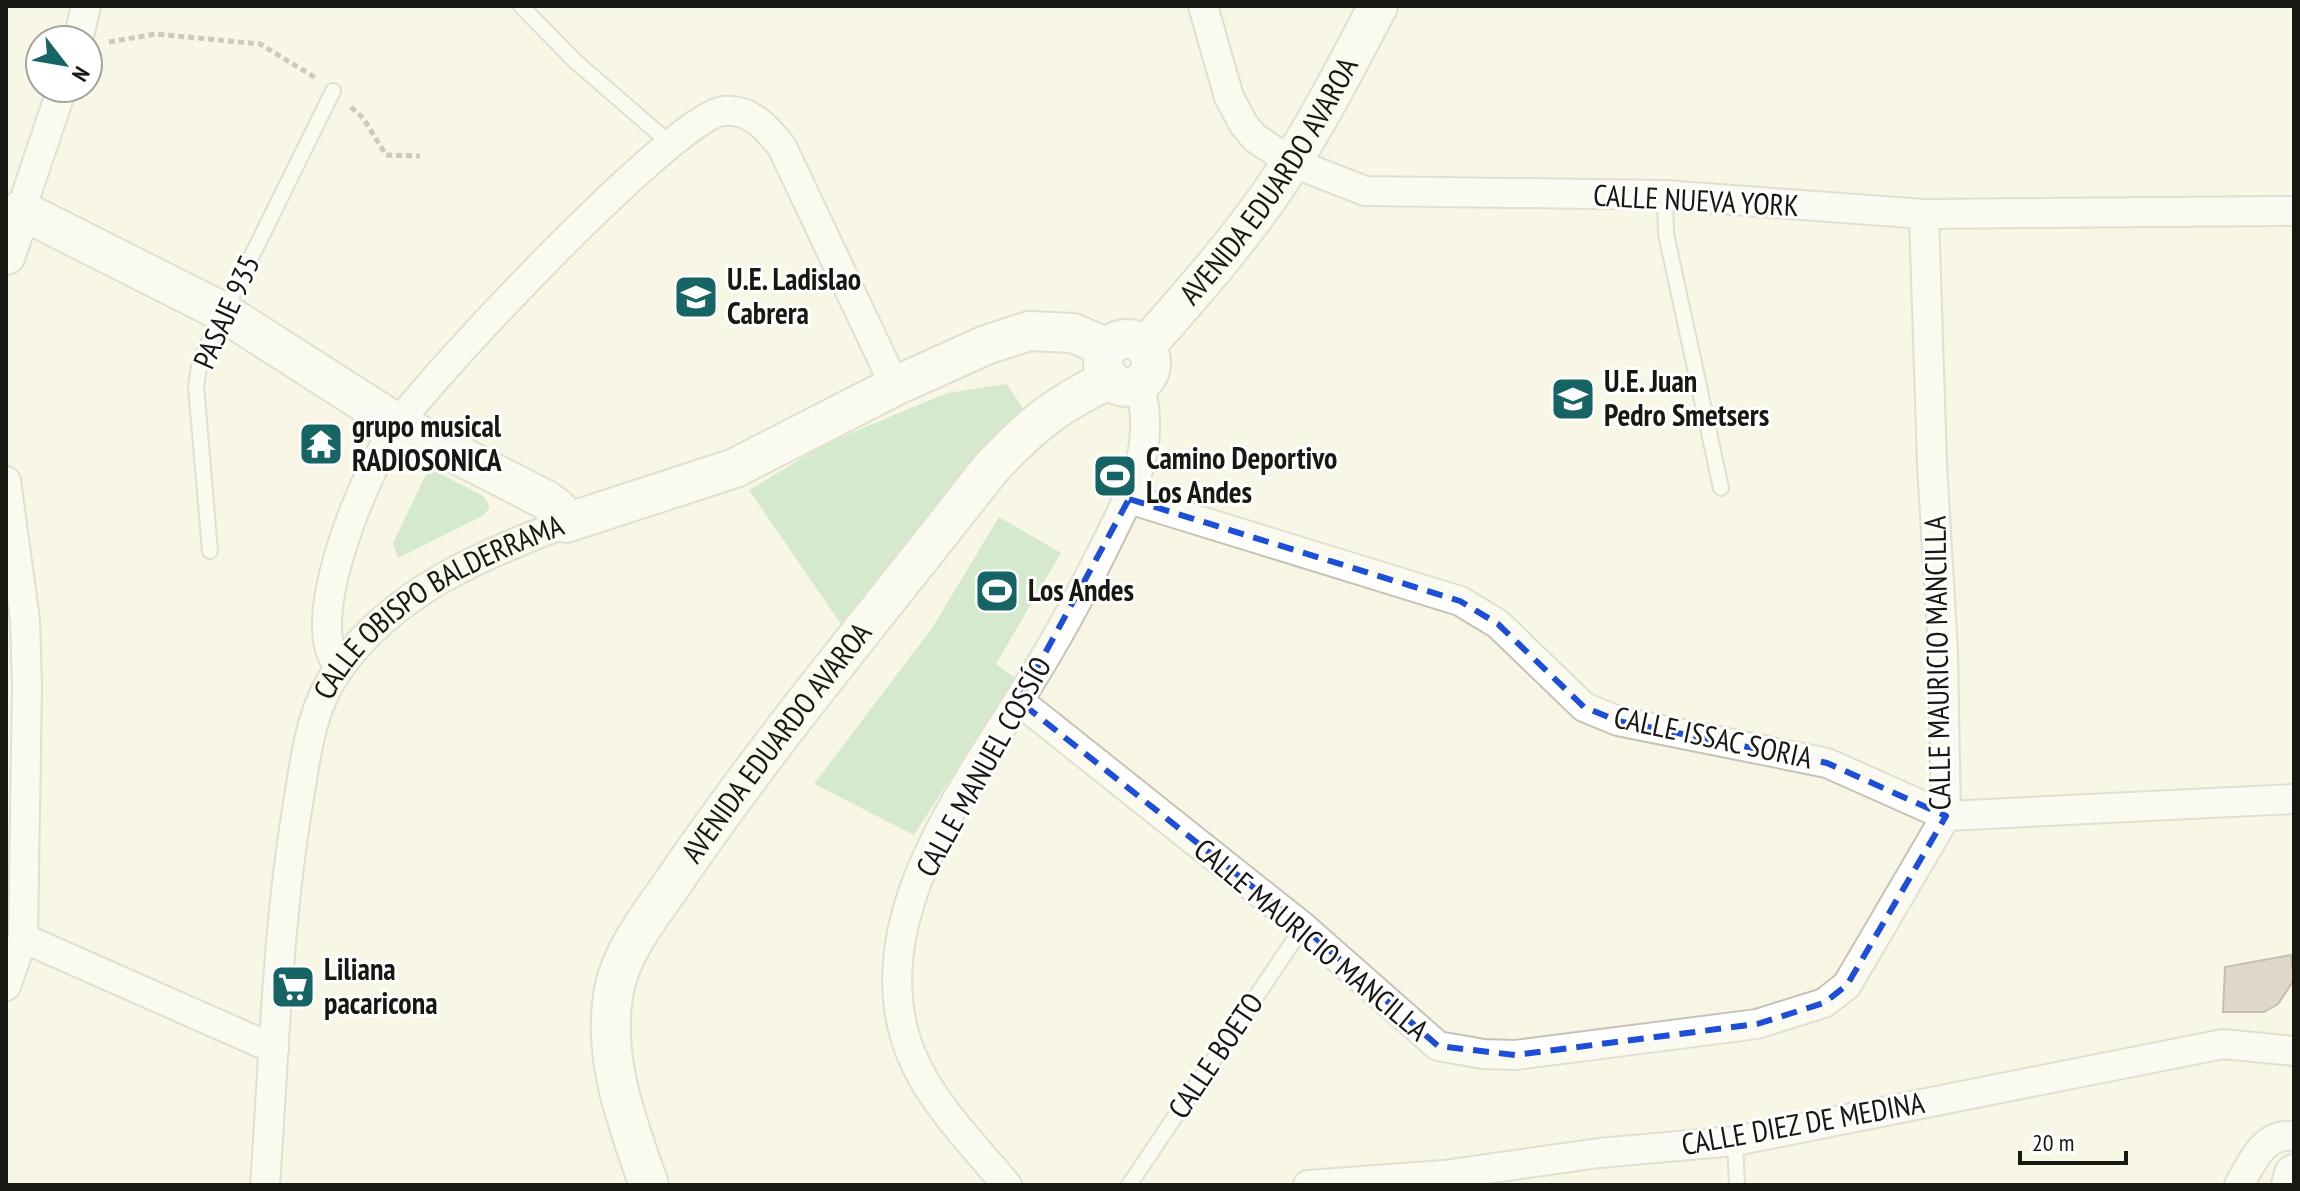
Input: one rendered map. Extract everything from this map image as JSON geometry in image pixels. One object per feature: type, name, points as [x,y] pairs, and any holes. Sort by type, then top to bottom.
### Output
[{"type":"street","name":"CALLE NUEVA YORK","points":[[1203,6],[1236,112],[1255,138],[1291,162],[1335,182],[1365,191],[1665,195],[1924,214],[2294,211]]},
{"type":"street","name":"AVENIDA EDUARDO AVAROA","points":[[649,1185],[623,1110],[610,1034],[613,993],[630,950],[732,798],[990,469],[1031,424],[1126,364],[1220,261],[1291,162],[1378,6]]},
{"type":"street","points":[[6,255],[57,104]]},
{"type":"street","points":[[340,667],[331,654],[328,638],[333,580],[367,479],[398,424],[533,272],[594,212],[672,145],[720,111],[738,111],[768,129],[803,191],[895,386]]},
{"type":"street","points":[[21,210],[223,312],[398,424],[546,500],[558,509],[566,523]]},
{"type":"street","name":"CALLE MAURICIO MANCILLA","points":[[1019,701],[1303,927],[1438,1046],[1483,1054],[1515,1055],[1757,1024],[1824,1003],[1847,985],[1946,816],[1943,651],[1932,464],[1924,214]]},
{"type":"street","name":"CALLE OBISPO BALDERRAMA","points":[[265,1185],[284,891],[311,728],[317,705],[340,667],[364,637],[414,593],[499,548],[735,468],[895,386],[986,345],[1029,331],[1073,333],[1126,364]]},
{"type":"street","name":"CALLE MANUEL COSSÍO","points":[[1007,1185],[929,1087],[915,1064],[904,1032],[897,995],[901,934],[921,872],[972,775],[1083,590],[1129,499],[1147,437],[1126,364]]},
{"type":"street","points":[[6,481],[25,620],[12,962],[274,1049]]},
{"type":"street","name":"CALLE ISSAC SORIA","points":[[1129,499],[1460,601],[1498,624],[1584,707],[1618,721],[1827,763],[1946,816],[2294,799]]},
{"type":"street","name":"CALLE DIEZ DE MEDINA","points":[[1308,1185],[1444,1175],[1599,1153],[1735,1141],[2223,1044],[2294,1051]]},
{"type":"street","points":[[2239,1185],[2263,1144],[2285,1135],[2294,1136]]},
{"type":"street","points":[[2291,1185],[2294,1174]]},
{"type":"lane","points":[[521,6],[576,62],[672,145]]},
{"type":"lane","name":"PASAJE 935","points":[[210,551],[196,386],[200,361],[333,91]]},
{"type":"lane","points":[[1665,195],[1666,234],[1721,488]]},
{"type":"lane","name":"CALLE BOETO","points":[[1129,1185],[1303,927]]},
{"type":"lane","points":[[1735,1141],[1737,1185]]},
{"type":"path","points":[[104,40],[156,34],[260,44],[333,91],[363,118],[386,155],[420,156]]},
{"type":"highlighted area","points":[[1129,499],[1460,601],[1498,624],[1584,707],[1618,721],[1827,763],[1946,816],[1847,985],[1824,1003],[1757,1024],[1515,1055],[1438,1046],[1303,927],[1019,701]]},
{"type":"green space","points":[[1007,384],[1024,411],[849,636],[749,490],[827,443],[947,393]]},
{"type":"green space","points":[[429,468],[483,496],[490,507],[484,515],[398,558],[393,543]]},
{"type":"green space","points":[[999,517],[1061,553],[996,664],[1015,678],[914,835],[814,784],[932,628]]},
{"type":"building","points":[[2291,955],[2294,980],[2278,1004],[2264,1012],[2223,1012],[2225,967]]},
{"type":"place","name":"U.E. Ladislao Cabrera","points":[[696,297]]},
{"type":"place","name":"U.E. Juan Pedro Smetsers","points":[[1573,399]]},
{"type":"place","name":"grupo musical RADIOSONICA","points":[[321,444]]},
{"type":"place","name":"Camino Deportivo Los Andes","points":[[1115,476]]},
{"type":"place","name":"Los Andes","points":[[997,591]]},
{"type":"place","name":"Liliana pacaricona","points":[[293,987]]}]
